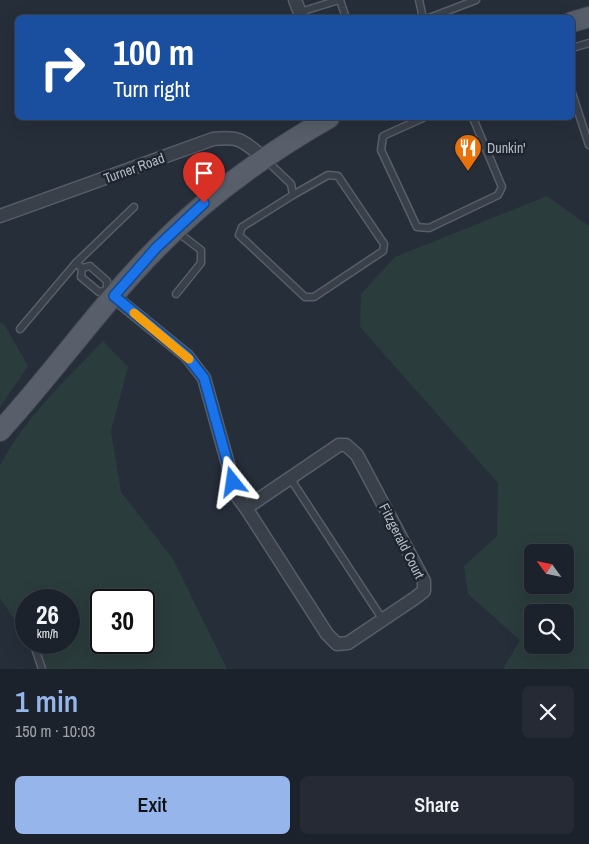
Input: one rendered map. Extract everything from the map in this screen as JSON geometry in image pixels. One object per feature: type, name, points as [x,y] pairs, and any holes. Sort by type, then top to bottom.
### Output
[{"type":"main road","points":[[575,21],[589,17]]},
{"type":"main road","points":[[0,431],[110,293],[156,248],[204,203],[264,158],[326,120]]},
{"type":"street","name":"Turner Road","points":[[0,216],[213,140],[232,137],[244,142],[264,158]]},
{"type":"street","name":"Fitzgerald Court","points":[[110,293],[187,356],[204,378],[237,496],[328,634],[337,644],[348,643],[424,590],[424,581],[357,455],[346,445],[339,445],[246,508]]},
{"type":"lane","points":[[299,10],[340,0],[345,15]]},
{"type":"lane","points":[[418,0],[422,15]]},
{"type":"lane","points":[[437,15],[476,0]]},
{"type":"lane","points":[[575,47],[589,43]]},
{"type":"lane","points":[[575,102],[589,146]]},
{"type":"lane","points":[[419,120],[384,136],[381,150],[417,226],[429,228],[498,195],[502,187],[473,120]]},
{"type":"lane","points":[[264,158],[291,184],[293,194]]},
{"type":"lane","points":[[328,176],[338,176],[384,244],[383,250],[314,297],[304,297],[240,236],[242,227],[293,194],[328,176]]},
{"type":"lane","points":[[20,329],[76,263],[134,207]]},
{"type":"lane","points":[[175,230],[201,250],[201,263],[176,294]]},
{"type":"lane","points":[[76,263],[82,268]]},
{"type":"lane","points":[[90,266],[107,281],[110,293],[99,292],[81,277],[82,268],[90,266]]},
{"type":"lane","points":[[290,478],[383,620]]},
{"type":"lane","points":[[37,654],[42,669]]},
{"type":"shaded area","points":[[547,196],[589,226],[589,669],[503,669],[520,640],[468,594],[464,566],[497,536],[498,483],[360,327],[361,294],[395,257]]},
{"type":"shaded area","points":[[0,322],[4,324],[28,366],[0,407]]},
{"type":"shaded area","points":[[103,341],[128,367],[111,431],[121,492],[173,559],[227,669],[46,669],[36,654],[80,654],[80,589],[15,589],[15,620],[0,598],[0,466],[21,432],[60,385]]},
{"type":"slow traffic","points":[[134,313],[189,359]]},
{"type":"place","name":"Dunkin'","points":[[468,172]]},
{"type":"route","points":[[204,203],[156,248],[114,296],[187,356],[204,378],[233,482]]}]
